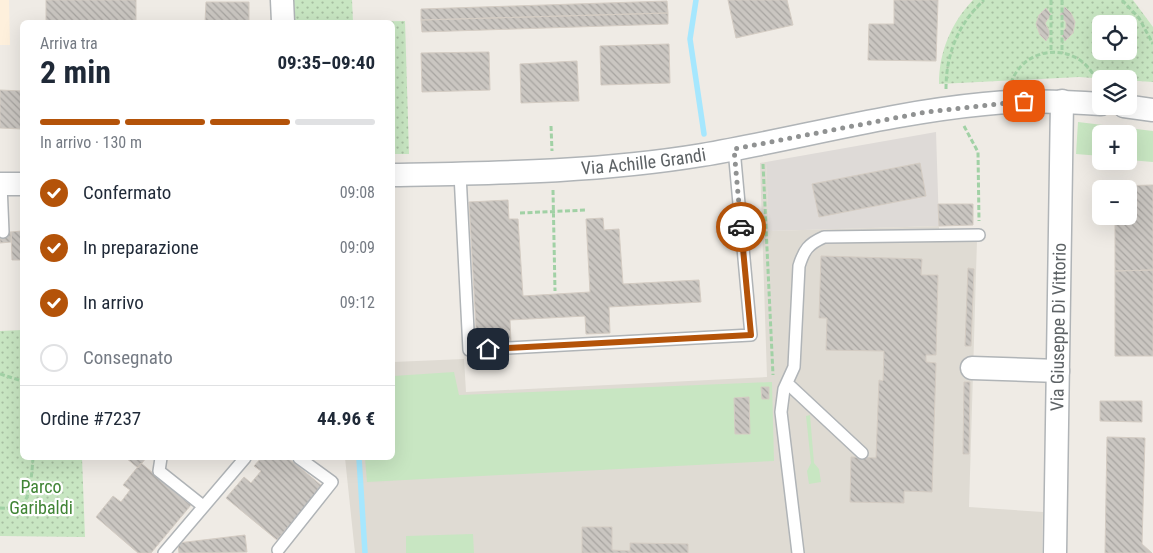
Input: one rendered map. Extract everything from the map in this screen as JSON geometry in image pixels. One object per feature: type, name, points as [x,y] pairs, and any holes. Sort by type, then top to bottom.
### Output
[{"type":"street","points":[[282,0],[283,20]]},
{"type":"street","name":"Via Achille Grandi","points":[[395,175],[527,172],[611,167],[734,149],[926,112],[997,103],[1062,102],[1092,97]]},
{"type":"street","name":"Via Giuseppe Di Vittorio","points":[[1055,553],[1062,102]]},
{"type":"street","points":[[1137,108],[1153,110]]},
{"type":"street","points":[[972,368],[1058,371]]},
{"type":"lane","points":[[460,174],[469,350],[751,335],[734,149]]},
{"type":"lane","points":[[2,232],[8,184]]},
{"type":"lane","points":[[798,553],[781,412],[782,399],[794,367],[799,266],[803,252],[809,245],[824,237],[979,235]]},
{"type":"lane","points":[[787,384],[862,453]]},
{"type":"lane","points":[[161,460],[160,471],[203,506]]},
{"type":"lane","points":[[164,553],[243,460]]},
{"type":"lane","points":[[278,550],[332,482],[302,460]]},
{"type":"path","points":[[947,94],[947,71],[952,48],[968,17],[984,0]]},
{"type":"path","points":[[1051,0],[1051,51]]},
{"type":"path","points":[[1062,0],[1062,52]]},
{"type":"path","points":[[1122,0],[1139,18],[1153,44]]},
{"type":"path","points":[[1010,88],[1015,75],[1023,64],[1034,56],[1051,51],[1062,52],[1084,62],[1092,72]]},
{"type":"path","points":[[963,123],[978,152],[979,235]]},
{"type":"path","points":[[763,159],[773,380]]},
{"type":"path","points":[[553,182],[555,291]]},
{"type":"path","points":[[520,213],[587,210]]},
{"type":"path","points":[[0,374],[20,380]]},
{"type":"path","points":[[0,508],[17,508],[23,503],[30,488],[33,460]]},
{"type":"shaded area","points":[[0,0],[9,0],[10,45],[0,45]]},
{"type":"shaded area","points":[[936,132],[939,226],[769,231],[766,162]]},
{"type":"shaded area","points":[[766,162],[769,231],[939,226],[939,240],[977,240],[969,507],[1043,512],[1042,553],[355,553],[345,460],[395,460],[395,362],[464,359],[466,392],[767,377],[760,163]]},
{"type":"green space","points":[[292,0],[352,0],[353,20],[292,20]]},
{"type":"green space","points":[[973,0],[1133,0],[1153,27],[1153,82],[1137,81],[1137,70],[1092,70],[1092,78],[939,84],[944,49],[958,18]]},
{"type":"green space","points":[[395,21],[405,21],[409,154],[395,154]]},
{"type":"green space","points":[[1078,122],[1103,125],[1092,125],[1092,155],[1076,154]]},
{"type":"green space","points":[[1137,129],[1153,131],[1153,162],[1137,161]]},
{"type":"green space","name":"Parco Garibaldi","points":[[20,330],[20,460],[82,460],[85,537],[0,536],[0,331]]},
{"type":"green space","points":[[454,372],[459,395],[772,382],[774,461],[367,482],[365,460],[395,460],[395,376]]},
{"type":"green space","points":[[810,415],[814,463],[819,469],[821,482],[809,484],[807,471],[811,463],[806,416]]},
{"type":"green space","points":[[473,534],[474,553],[406,553],[406,536]]},
{"type":"building","points":[[46,0],[136,0],[136,20],[46,20]]},
{"type":"building","points":[[728,0],[787,0],[793,25],[736,38]]},
{"type":"building","points":[[894,0],[938,0],[936,61],[868,60],[869,24],[894,24]]},
{"type":"building","points":[[667,1],[668,13],[421,20],[421,9]]},
{"type":"building","points":[[206,2],[249,2],[249,20],[205,20]]},
{"type":"building","points":[[1065,7],[1071,13],[1075,22],[1073,33],[1065,41],[1061,33],[1066,28],[1066,22],[1060,15]]},
{"type":"building","points":[[1046,8],[1051,15],[1045,23],[1050,33],[1046,41],[1040,35],[1036,24],[1039,15]]},
{"type":"building","points":[[668,13],[668,24],[422,32],[421,20]]},
{"type":"building","points":[[669,44],[670,83],[601,85],[600,46]]},
{"type":"building","points":[[489,52],[490,90],[422,92],[421,53]]},
{"type":"building","points":[[577,61],[579,101],[521,103],[520,64]]},
{"type":"building","points":[[0,90],[20,91],[20,129],[0,128]]},
{"type":"building","points":[[920,163],[926,196],[819,217],[812,184]]},
{"type":"building","points":[[1137,185],[1153,185],[1153,270],[1115,271],[1115,225],[1137,225]]},
{"type":"building","points":[[508,200],[509,219],[518,219],[523,296],[590,292],[586,219],[603,218],[604,230],[619,229],[623,284],[699,280],[701,302],[609,307],[610,333],[586,334],[585,316],[510,320],[511,343],[477,345],[469,202]]},
{"type":"building","points":[[938,204],[973,204],[973,225],[939,226]]},
{"type":"building","points":[[20,231],[20,260],[12,260],[11,232]]},
{"type":"building","points":[[0,232],[11,232],[11,242],[0,243]]},
{"type":"building","points":[[821,256],[922,259],[921,275],[938,275],[936,355],[926,355],[926,362],[936,363],[932,492],[904,491],[904,503],[850,502],[851,457],[876,458],[879,380],[883,381],[884,351],[826,350],[827,318],[819,318]]},
{"type":"building","points":[[968,268],[974,269],[971,346],[965,346]]},
{"type":"building","points":[[1153,270],[1153,356],[1115,356],[1115,271]]},
{"type":"building","points":[[964,382],[970,382],[969,454],[963,454]]},
{"type":"building","points":[[761,387],[769,387],[769,399],[762,399]]},
{"type":"building","points":[[749,397],[750,434],[735,434],[734,398]]},
{"type":"building","points":[[1100,401],[1142,401],[1142,422],[1100,421]]},
{"type":"building","points":[[1107,437],[1145,438],[1142,544],[1152,553],[1105,553]]},
{"type":"building","points":[[128,460],[144,460],[138,468]]},
{"type":"building","points":[[259,460],[290,460],[322,486],[277,540],[226,498],[244,477],[251,483],[261,471],[254,466]]},
{"type":"building","points":[[141,463],[191,505],[151,553],[138,553],[96,517],[113,496],[121,502],[130,490],[123,485]]},
{"type":"building","points":[[582,527],[612,527],[612,550],[630,551],[630,543],[688,544],[688,553],[582,553]]},
{"type":"building","points":[[245,535],[247,552],[179,553],[178,543]]},
{"type":"waterway","points":[[696,0],[690,39],[704,134]]},
{"type":"waterway","points":[[359,460],[365,553]]},
{"type":"way so far","points":[[741,227],[734,149],[926,112],[983,104],[1024,101]]},
{"type":"route","points":[[488,349],[751,335],[741,227]]}]
